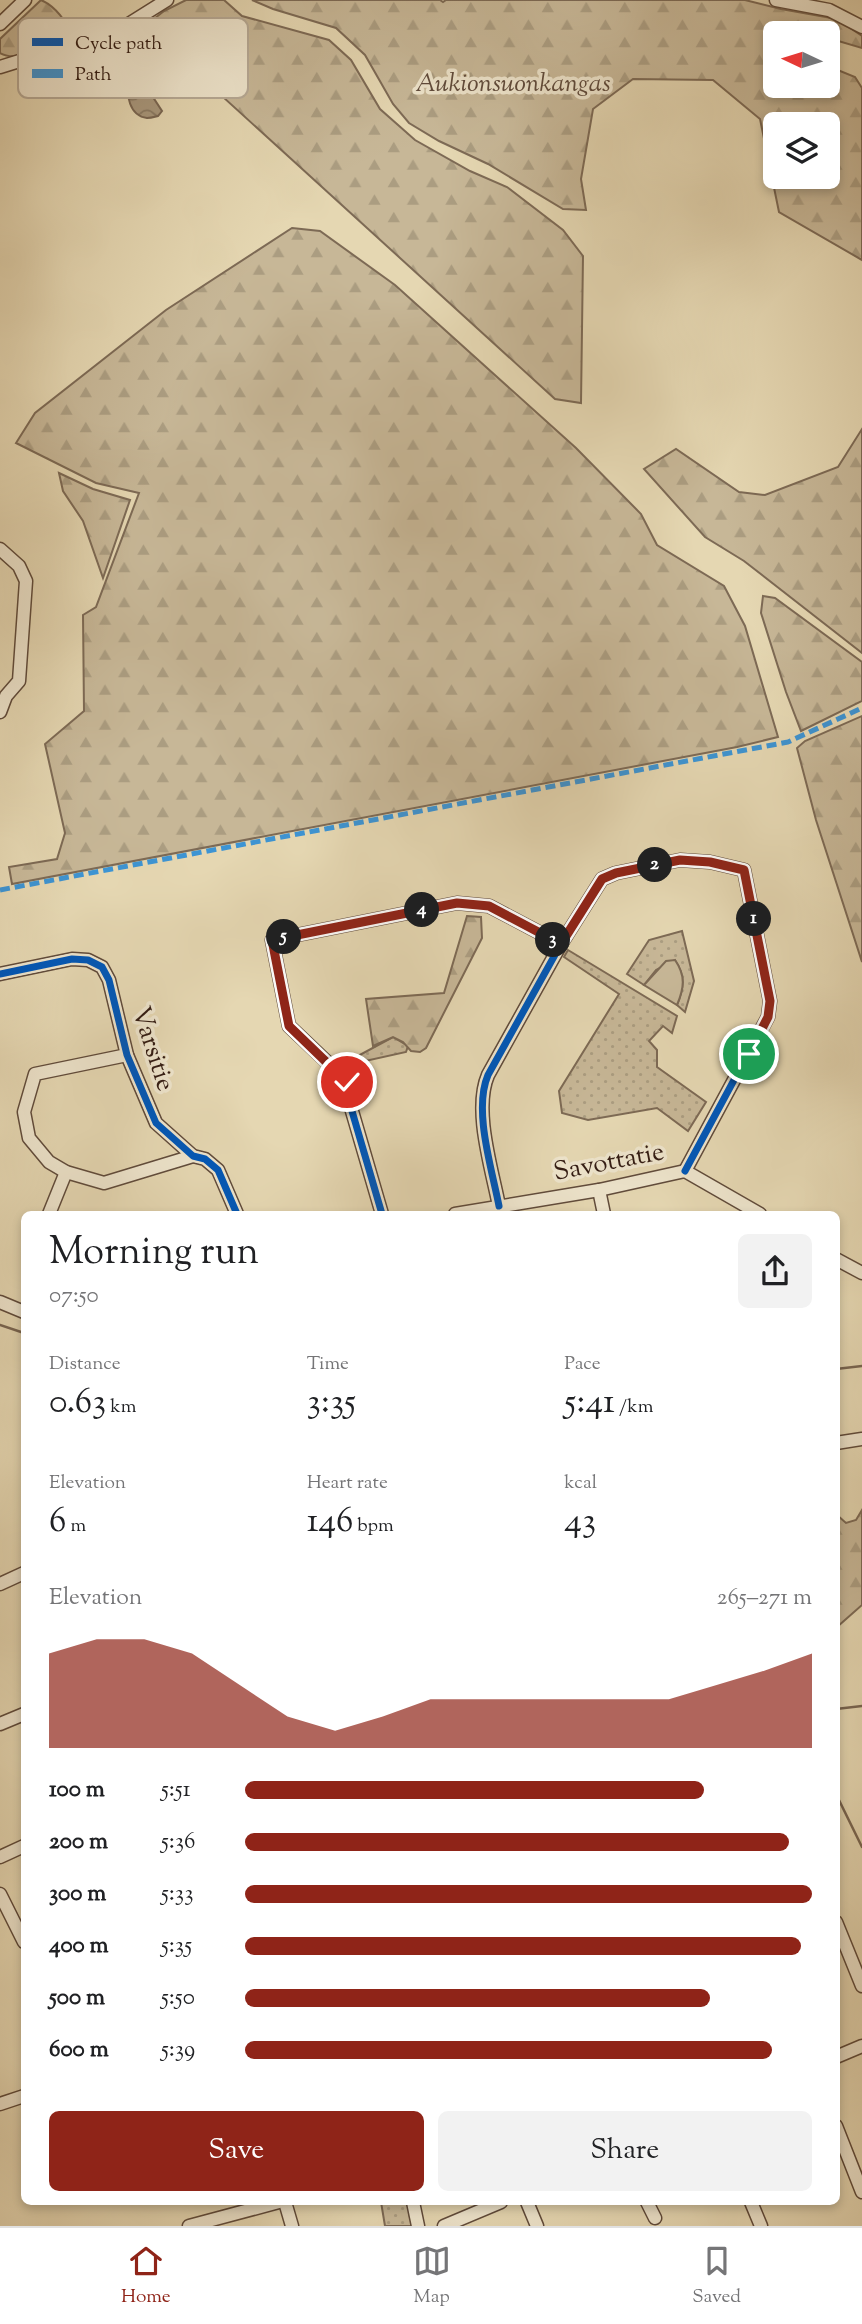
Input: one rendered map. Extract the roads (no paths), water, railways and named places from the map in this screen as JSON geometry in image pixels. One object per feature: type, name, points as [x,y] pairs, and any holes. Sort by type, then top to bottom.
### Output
[{"type":"street","points":[[0,24],[25,0]]},
{"type":"street","points":[[138,18],[167,0]]},
{"type":"street","points":[[776,0],[829,10],[862,27]]},
{"type":"street","points":[[0,67],[18,61]]},
{"type":"street","points":[[0,549],[19,566],[26,581],[19,681],[6,695],[0,712]]},
{"type":"street","points":[[499,1206],[484,1125],[483,1086],[561,944],[602,879],[616,873],[680,860],[710,862],[744,870],[770,1001],[768,1017],[685,1171]]},
{"type":"street","points":[[382,1211],[347,1094],[347,1082],[289,1026],[272,940],[457,903],[489,906],[561,944]]},
{"type":"street","name":"Varsitie","points":[[0,974],[72,958],[88,960],[102,967],[109,980],[127,1055],[156,1123],[193,1156],[205,1159],[218,1170],[235,1211]]},
{"type":"street","points":[[127,1055],[35,1074],[24,1112],[29,1138],[49,1162],[66,1172],[104,1183],[193,1156]]},
{"type":"street","name":"Savottatie","points":[[472,1211],[599,1190],[685,1171],[755,1211]]},
{"type":"street","points":[[50,1211],[66,1172]]},
{"type":"street","points":[[599,1190],[603,1211]]},
{"type":"street","points":[[840,1261],[862,1273]]},
{"type":"street","points":[[0,1302],[21,1311]]},
{"type":"street","points":[[840,1442],[862,1439]]},
{"type":"street","points":[[0,1584],[21,1574]]},
{"type":"street","points":[[0,1724],[21,1715]]},
{"type":"street","points":[[0,1857],[21,1847]]},
{"type":"street","points":[[0,1895],[21,1936]]},
{"type":"street","points":[[840,1932],[862,1986]]},
{"type":"street","points":[[840,2055],[862,2046]]},
{"type":"street","points":[[0,2104],[21,2097]]},
{"type":"street","points":[[840,2136],[862,2192]]},
{"type":"street","points":[[188,2226],[268,2205]]},
{"type":"street","points":[[286,2205],[292,2226]]},
{"type":"street","points":[[413,2205],[418,2226]]},
{"type":"street","points":[[444,2226],[494,2205]]},
{"type":"street","points":[[528,2205],[537,2226]]},
{"type":"street","points":[[649,2205],[655,2218]]},
{"type":"street","points":[[752,2205],[761,2226]]},
{"type":"water","points":[[129,98],[154,98],[162,111],[158,116],[147,118],[136,113]]},
{"type":"waterway","points":[[0,1325],[21,1332]]},
{"type":"waterway","points":[[840,1369],[862,1366]]},
{"type":"waterway","points":[[840,1709],[862,1706]]},
{"type":"waterway","points":[[840,1802],[862,1847]]},
{"type":"park label","name":"Aukionsuonkangas","points":[[513,84]]}]
